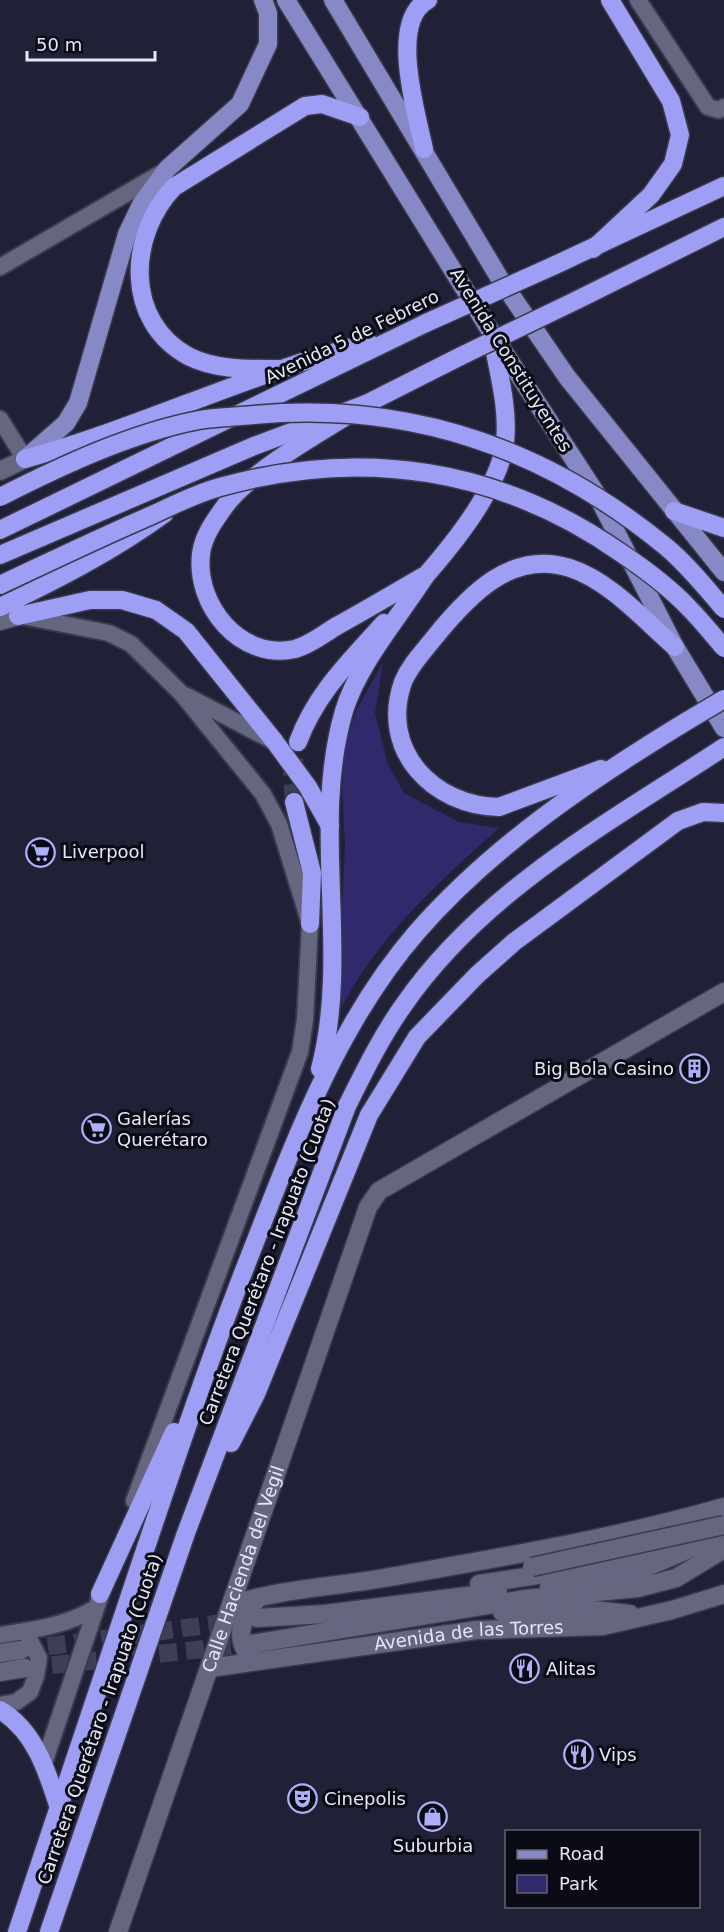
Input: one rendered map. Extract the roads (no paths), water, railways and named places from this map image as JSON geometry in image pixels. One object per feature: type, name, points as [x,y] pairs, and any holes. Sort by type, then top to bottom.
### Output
[{"type":"highway","points":[[424,149],[406,51],[412,21],[422,3],[428,0]]},
{"type":"highway","points":[[593,249],[651,195],[673,164],[680,135],[671,101],[610,0]]},
{"type":"highway","points":[[278,369],[249,369],[204,362],[176,348],[164,337],[147,313],[141,290],[141,254],[149,224],[164,198],[174,187],[305,106],[322,104],[360,117]]},
{"type":"highway","name":"Avenida 5 de Febrero","points":[[0,531],[426,323],[593,249],[724,186]]},
{"type":"highway","points":[[0,555],[254,446],[366,404],[724,227]]},
{"type":"highway","points":[[306,1121],[325,1050],[332,1004],[334,947],[331,784],[345,709],[360,676],[426,575],[489,492],[500,468],[505,440],[505,411],[491,332]]},
{"type":"highway","points":[[25,459],[173,409],[278,369],[403,334]]},
{"type":"highway","points":[[366,404],[262,472],[227,504],[204,538],[200,567],[205,595],[219,619],[239,637],[264,648],[286,650],[310,643],[426,575]]},
{"type":"highway","points":[[0,497],[64,464],[198,420],[311,411],[383,416],[437,426],[484,441],[577,483],[667,547],[724,609]]},
{"type":"highway","points":[[0,607],[56,581],[136,535],[254,446]]},
{"type":"highway","points":[[0,585],[100,537],[218,487],[291,472],[348,466],[414,469],[479,483],[546,508],[600,538],[652,575],[688,606],[724,648]]},
{"type":"highway","points":[[674,511],[724,528]]},
{"type":"highway","points":[[675,646],[618,597],[584,574],[556,565],[526,566],[498,576],[456,610],[409,669],[403,683],[399,721],[409,758],[428,782],[454,799],[483,807],[499,807],[622,761],[724,699]]},
{"type":"highway","points":[[298,742],[308,715],[324,691],[426,575]]},
{"type":"highway","points":[[18,616],[90,600],[122,600],[156,610],[186,631],[275,742],[308,787],[331,827]]},
{"type":"highway","name":"Carretera Querétaro - Irapuato (Cuota)","points":[[49,1932],[186,1533],[347,1106],[372,1056],[403,1005],[452,946],[506,896],[565,849],[724,747]]},
{"type":"highway","name":"Carretera Querétaro - Irapuato (Cuota)","points":[[17,1932],[214,1346],[334,1055],[368,998],[415,935],[459,887],[501,850],[622,761]]},
{"type":"highway","points":[[294,802],[312,873],[310,924]]},
{"type":"highway","points":[[186,1533],[255,1394],[369,1115],[417,1037],[477,975],[514,942],[678,821],[704,812],[724,813]]},
{"type":"highway","points":[[97,1602],[214,1346]]},
{"type":"highway","points":[[0,1710],[16,1719],[44,1763],[59,1808]]},
{"type":"main road","points":[[25,459],[66,423],[78,403],[127,234],[142,203],[167,170],[240,104],[268,44],[268,13],[263,0]]},
{"type":"main road","name":"Avenida Constituyentes","points":[[286,0],[491,332],[597,495],[675,646],[724,728]]},
{"type":"main road","name":"Avenida Constituyentes","points":[[333,0],[500,279],[560,367],[724,572]]},
{"type":"street","points":[[638,0],[716,107]]},
{"type":"street","points":[[0,267],[167,170]]},
{"type":"street","points":[[0,419],[25,459],[0,471]]},
{"type":"street","points":[[0,621],[18,616],[109,633],[131,644],[181,693],[263,794],[279,824],[310,924],[305,1020],[300,1052],[97,1602],[44,1763]]},
{"type":"street","points":[[181,693],[275,742]]},
{"type":"street","name":"Calle Hacienda del Vegil","points":[[118,1932],[368,1207],[379,1191],[724,992]]},
{"type":"street","points":[[231,1605],[260,1596],[384,1578],[720,1512]]},
{"type":"street","points":[[396,1603],[439,1590],[629,1561],[647,1555],[662,1545],[676,1520]]},
{"type":"street","points":[[384,1578],[532,1567],[724,1525]]},
{"type":"street","points":[[524,1594],[617,1577],[664,1562],[724,1534]]},
{"type":"street","points":[[524,1594],[615,1592],[655,1584],[676,1578],[724,1549]]},
{"type":"street","name":"Avenida de las Torres","points":[[257,1618],[325,1614],[396,1603],[524,1594]]},
{"type":"street","name":"Avenida de las Torres","points":[[210,1668],[252,1652],[524,1594]]},
{"type":"street","name":"Avenida de las Torres","points":[[252,1652],[477,1630],[603,1626],[642,1615],[672,1610],[724,1594]]},
{"type":"street","points":[[252,1652],[240,1641],[242,1624],[260,1596]]},
{"type":"street","points":[[0,1635],[63,1623],[97,1602]]},
{"type":"street","points":[[434,1614],[593,1610],[642,1615]]},
{"type":"street","points":[[0,1705],[16,1702],[30,1692],[39,1658],[26,1631]]},
{"type":"street","points":[[0,1653],[23,1659],[0,1672]]},
{"type":"tunnel","points":[[294,802],[292,773],[298,742]]},
{"type":"tunnel","points":[[21,1650],[237,1621]]},
{"type":"tunnel","points":[[25,1668],[251,1644]]},
{"type":"place","name":"Liverpool","points":[[41,852]]},
{"type":"place","name":"Big Bola Casino","points":[[695,1069]]},
{"type":"place","name":"Galerías Querétaro","points":[[96,1129]]},
{"type":"place","name":"Alitas","points":[[525,1669]]},
{"type":"place","name":"Vips","points":[[578,1755]]},
{"type":"place","name":"Cinepolis","points":[[303,1799]]},
{"type":"place","name":"Suburbia","points":[[433,1817]]}]
